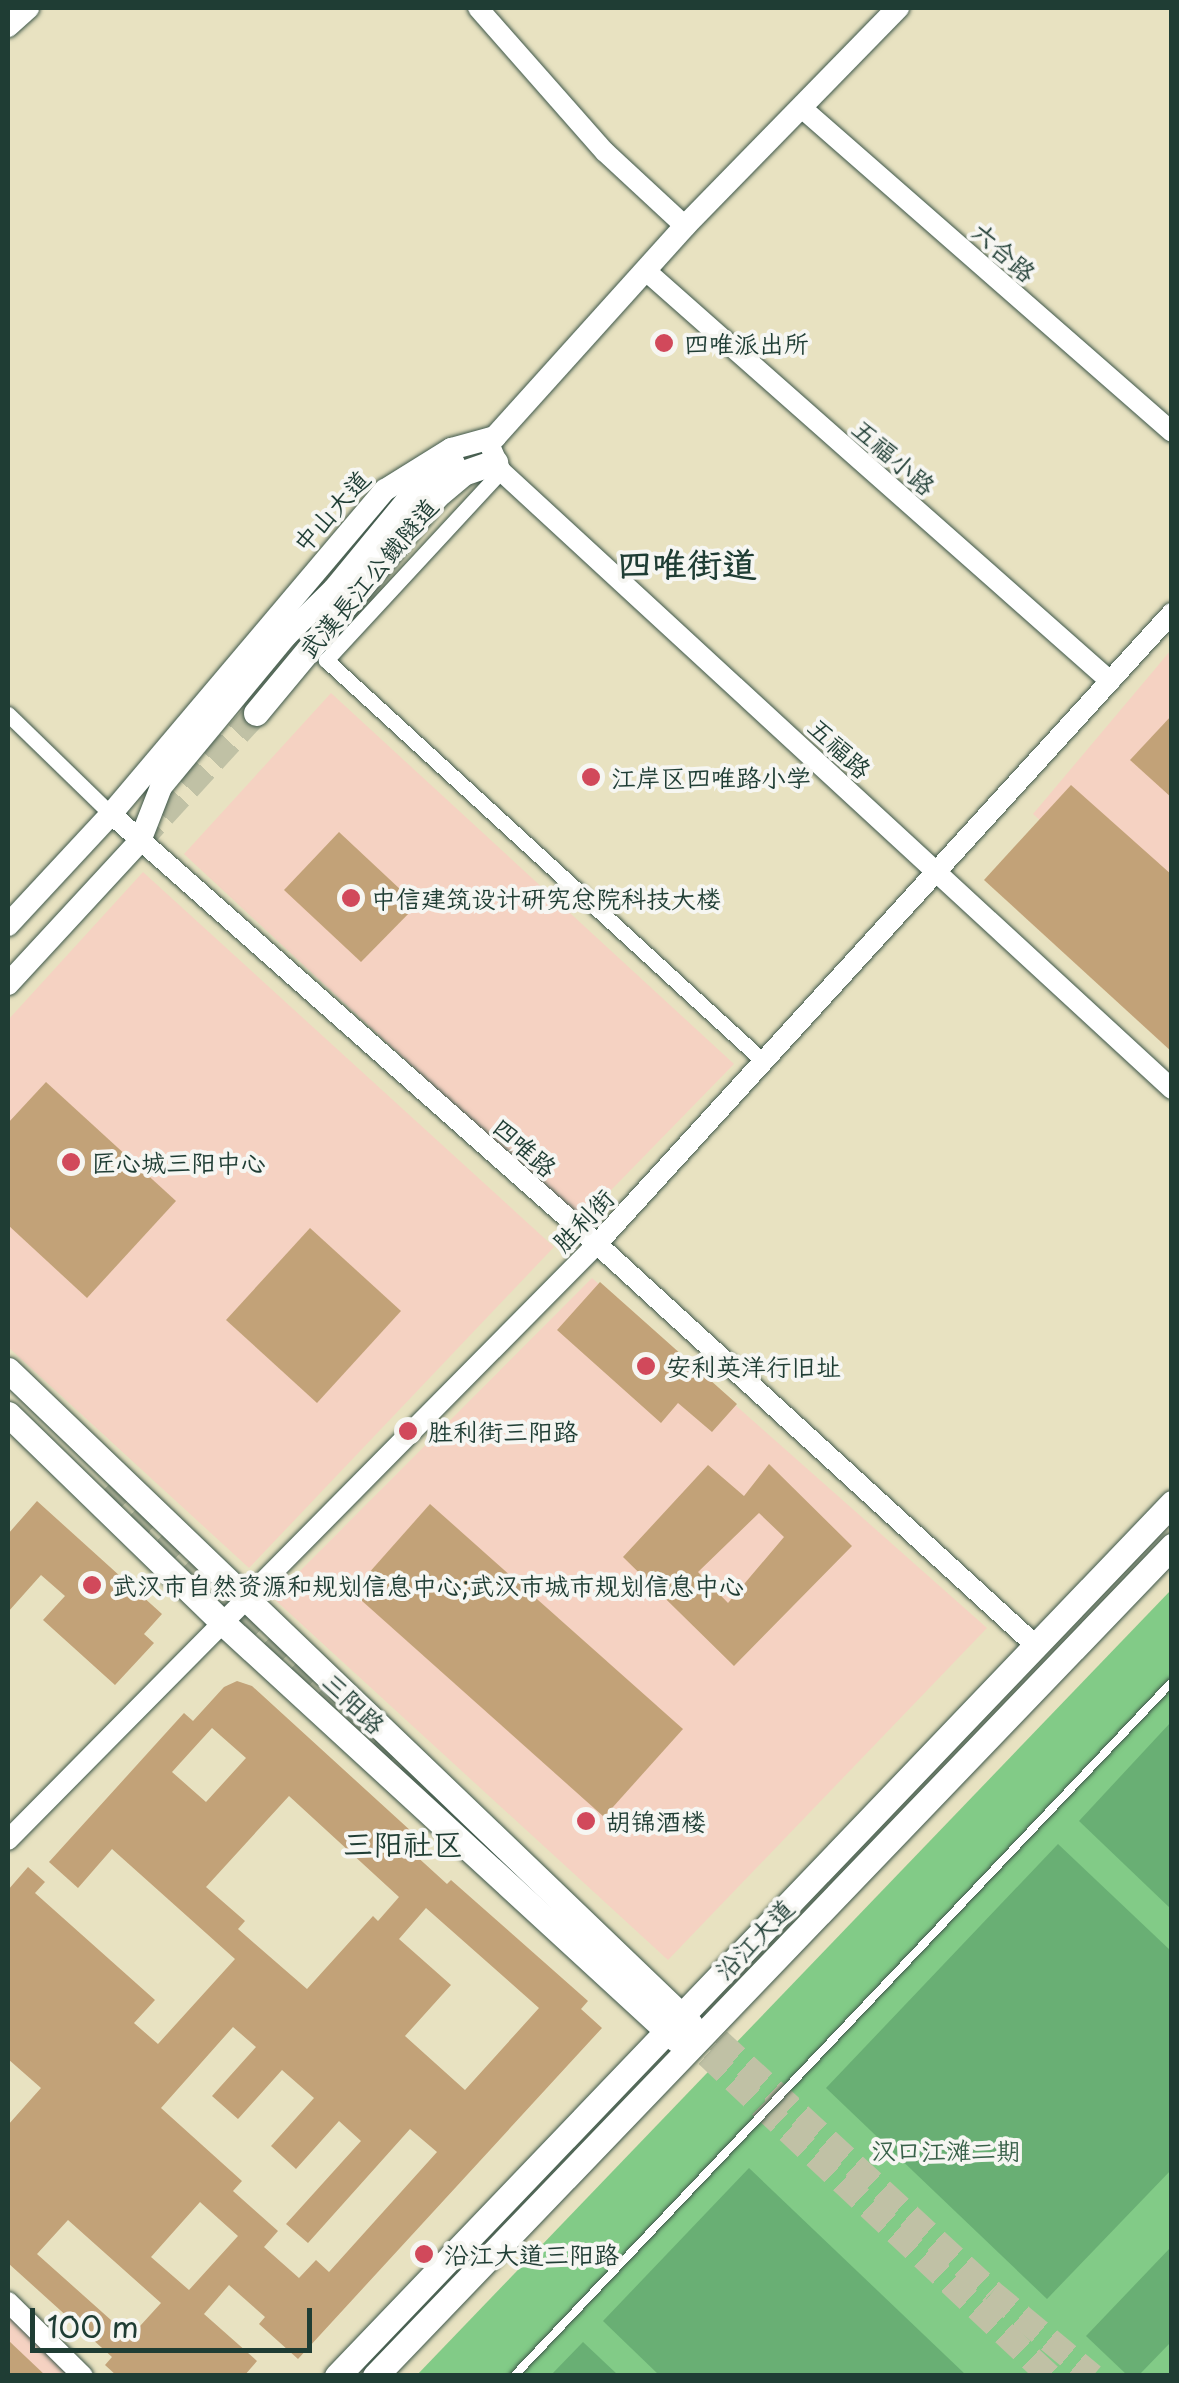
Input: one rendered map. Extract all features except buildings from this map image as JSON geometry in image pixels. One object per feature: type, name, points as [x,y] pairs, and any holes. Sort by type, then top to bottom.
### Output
[{"type":"main road","points":[[8,26],[28,8]]},
{"type":"main road","name":"中山大道","points":[[8,984],[140,841],[161,787],[286,636],[334,590],[412,494],[441,470],[495,456],[645,270],[898,8]]},
{"type":"main road","name":"中山大道","points":[[8,925],[111,814],[385,490],[451,449],[495,456]]},
{"type":"main road","name":"武漢長江公鐵隧道","points":[[256,713],[436,496],[463,473],[495,456]]},
{"type":"main road","name":"三阳路","points":[[8,1370],[694,2042]]},
{"type":"main road","name":"三阳路","points":[[8,1414],[223,1623],[674,2023]]},
{"type":"main road","name":"沿江大道","points":[[338,2376],[1172,1503]]},
{"type":"main road","name":"沿江大道","points":[[375,2376],[1172,1546]]},
{"type":"street","points":[[478,8],[605,152],[685,226]]},
{"type":"street","name":"六合路","points":[[803,109],[1172,432]]},
{"type":"street","name":"五福小路","points":[[645,270],[1110,681]]},
{"type":"street","name":"中山大道","points":[[495,456],[326,660],[763,1061]]},
{"type":"street","name":"五福路","points":[[495,456],[1172,1089]]},
{"type":"street","name":"胜利街","points":[[8,1840],[597,1244],[1172,613]]},
{"type":"street","points":[[8,714],[111,814]]},
{"type":"street","name":"四唯路","points":[[111,814],[597,1244],[1034,1644]]},
{"type":"street","points":[[8,2302],[83,2376]]},
{"type":"lane","points":[[514,2376],[1172,1682]]},
{"type":"shaded area","points":[[1171,650],[1171,938],[1033,814]]},
{"type":"shaded area","points":[[331,693],[734,1064],[580,1222],[184,854]]},
{"type":"shaded area","points":[[143,872],[554,1247],[249,1568],[8,1347],[8,1020]]},
{"type":"shaded area","points":[[592,1278],[987,1628],[668,1960],[273,1598]]},
{"type":"shaded area","points":[[8,2314],[71,2375],[8,2375]]},
{"type":"green space","name":"汉口江滩二期","points":[[1171,1590],[1171,2375],[416,2376],[683,2098]]},
{"type":"green space","points":[[1171,1722],[1171,1909],[1079,1821]]},
{"type":"green space","points":[[1058,1844],[1171,1951],[1172,2169],[1047,2299],[826,2088]]},
{"type":"green space","points":[[749,2168],[966,2375],[659,2375],[603,2321]]},
{"type":"green space","points":[[1171,2247],[1171,2342],[1139,2375],[1127,2375],[1086,2336]]},
{"type":"green space","points":[[583,2342],[618,2375],[551,2375]]},
{"type":"tunnel","points":[[138,842],[256,713]]},
{"type":"tunnel","points":[[103,1490],[549,1906]]},
{"type":"tunnel","points":[[691,2015],[992,2292],[1093,2376]]},
{"type":"tunnel","points":[[680,2029],[1050,2376]]},
{"type":"place","name":"四唯派出所","points":[[664,343]]},
{"type":"place","name":"江岸区四唯路小学","points":[[591,777]]},
{"type":"place","name":"中信建筑设计研究总院科技大楼","points":[[351,898]]},
{"type":"place","name":"匠心城三阳中心","points":[[71,1162]]},
{"type":"place","name":"安利英洋行旧址","points":[[646,1366]]},
{"type":"place","name":"胜利街三阳路","points":[[408,1431]]},
{"type":"place","name":"武汉市自然资源和规划信息中心;武汉市城市规划信息中心","points":[[92,1585]]},
{"type":"place","name":"胡锦酒楼","points":[[586,1821]]},
{"type":"place","name":"沿江大道三阳路","points":[[424,2254]]},
{"type":"district","name":"四唯街道","points":[[687,563]]},
{"type":"district","name":"三阳社区","points":[[403,1843]]}]
